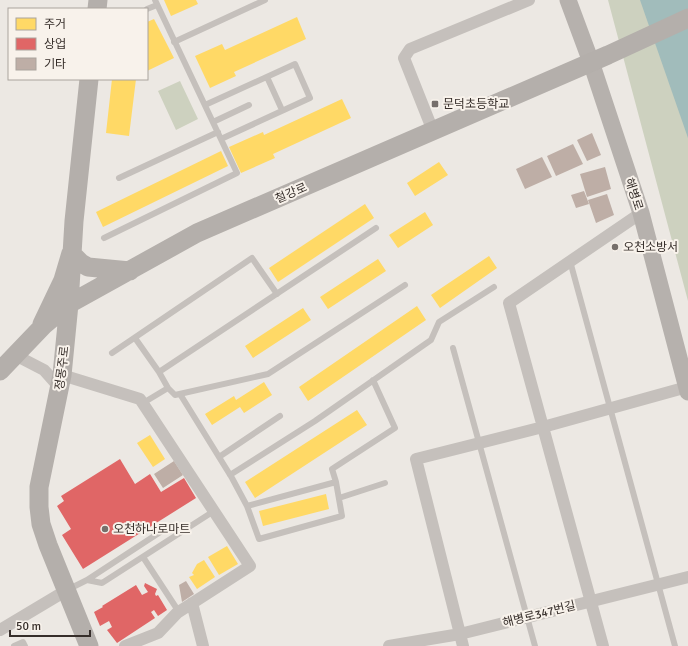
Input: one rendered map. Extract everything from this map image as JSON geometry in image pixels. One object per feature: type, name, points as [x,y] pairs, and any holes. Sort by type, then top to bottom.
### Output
[{"type":"main road","name":"해병로","points":[[568,0],[600,58],[687,390]]},
{"type":"main road","name":"철강로","points":[[0,371],[40,329],[69,304],[197,233],[600,58],[688,18]]},
{"type":"main road","name":"정몽주로","points":[[89,80],[71,253],[69,304],[61,382],[39,487],[39,507],[41,524],[89,646]]},
{"type":"main road","points":[[40,329],[63,280],[71,253],[88,267],[130,271]]},
{"type":"main road","points":[[40,329],[52,327],[66,337],[73,322],[82,309],[110,281]]},
{"type":"street","points":[[433,131],[404,58],[410,49],[529,0]]},
{"type":"street","points":[[603,646],[509,303],[640,213]]},
{"type":"street","points":[[15,355],[44,370],[61,382],[140,399],[250,566],[179,612],[158,633],[125,646]]},
{"type":"street","points":[[463,646],[416,458],[687,390]]},
{"type":"street","name":"해병로347번길","points":[[389,646],[460,634],[688,577]]},
{"type":"street","points":[[0,630],[67,590]]},
{"type":"street","points":[[192,603],[203,646]]},
{"type":"lane","points":[[174,42],[265,0]]},
{"type":"lane","points":[[104,238],[237,173],[156,2],[148,8]]},
{"type":"lane","points":[[205,105],[295,64],[310,98],[221,139]]},
{"type":"lane","points":[[267,77],[282,110]]},
{"type":"lane","points":[[214,122],[249,105]]},
{"type":"lane","points":[[119,178],[218,132]]},
{"type":"lane","points":[[159,372],[376,228]]},
{"type":"lane","points":[[112,353],[252,258],[277,294]]},
{"type":"lane","points":[[570,261],[675,646]]},
{"type":"lane","points":[[135,338],[159,372],[168,388],[175,395],[268,374],[405,285]]},
{"type":"lane","points":[[230,475],[315,421],[431,340],[439,322],[494,287]]},
{"type":"lane","points":[[453,348],[535,646]]},
{"type":"lane","points":[[180,394],[219,456],[247,506],[258,539],[342,516],[336,482],[332,469],[394,428],[374,380]]},
{"type":"lane","points":[[143,403],[168,388]]},
{"type":"lane","points":[[219,456],[280,416]]},
{"type":"lane","points":[[247,506],[336,482]]},
{"type":"lane","points":[[339,498],[385,483]]},
{"type":"lane","points":[[87,580],[102,583],[214,511]]},
{"type":"lane","points":[[67,590],[87,580],[171,525],[184,531]]},
{"type":"lane","points":[[143,557],[179,612]]},
{"type":"lane","points":[[14,646],[23,642],[25,646]]},
{"type":"green space","points":[[608,0],[688,0],[688,301]]},
{"type":"green space","points":[[180,81],[198,119],[176,130],[158,91]]},
{"type":"water","points":[[640,0],[688,0],[688,138]]},
{"type":"building: 주거","points":[[164,0],[196,0],[198,4],[171,16]]},
{"type":"building: 주거","points":[[297,17],[306,39],[234,72],[236,76],[210,88],[195,56],[222,44],[225,50]]},
{"type":"building: 주거","points":[[154,19],[174,58],[148,71],[148,22]]},
{"type":"building: 주거","points":[[112,80],[136,80],[129,136],[106,133]]},
{"type":"building: 주거","points":[[342,99],[351,118],[273,154],[275,158],[241,173],[229,147],[263,132],[264,135]]},
{"type":"building: 주거","points":[[221,151],[228,166],[103,227],[96,212]]},
{"type":"building: 주거","points":[[439,162],[448,175],[415,196],[407,183]]},
{"type":"building: 주거","points":[[365,204],[374,218],[278,282],[269,268]]},
{"type":"building: 주거","points":[[425,212],[433,225],[398,248],[389,235]]},
{"type":"building: 주거","points":[[489,256],[497,268],[440,308],[431,295]]},
{"type":"building: 주거","points":[[378,259],[386,271],[328,309],[320,297]]},
{"type":"building: 주거","points":[[417,306],[426,320],[308,401],[299,387]]},
{"type":"building: 주거","points":[[303,308],[311,320],[253,358],[245,346]]},
{"type":"building: 주거","points":[[264,382],[272,395],[244,413],[240,407],[212,425],[205,414],[234,396],[236,400]]},
{"type":"building: 주거","points":[[357,410],[367,425],[255,498],[245,482]]},
{"type":"building: 주거","points":[[150,435],[165,459],[153,467],[137,443]]},
{"type":"building: 주거","points":[[326,494],[329,509],[263,526],[259,511]]},
{"type":"building: 주거","points":[[227,546],[238,564],[219,575],[208,557]]},
{"type":"building: 주거","points":[[204,560],[215,577],[197,589],[189,577],[194,575],[192,573],[197,564]]},
{"type":"building: 상업","points":[[120,459],[135,484],[150,474],[161,492],[184,478],[196,498],[83,569],[62,535],[71,529],[57,506],[64,501],[61,496]]},
{"type":"building: 상업","points":[[145,583],[157,589],[155,594],[156,596],[158,595],[167,610],[158,616],[154,610],[151,612],[155,618],[117,643],[107,630],[112,627],[109,621],[100,626],[94,612],[136,585],[142,595],[148,592],[144,586]]},
{"type":"building: 기타","points":[[592,133],[601,155],[587,161],[577,140]]},
{"type":"building: 기타","points":[[573,144],[583,164],[556,176],[547,156]]},
{"type":"building: 기타","points":[[542,157],[552,177],[525,189],[516,169]]},
{"type":"building: 기타","points":[[605,167],[611,189],[587,197],[580,174]]},
{"type":"building: 기타","points":[[584,191],[589,204],[576,208],[571,195]]},
{"type":"building: 기타","points":[[607,194],[614,215],[596,223],[588,200]]},
{"type":"building: 기타","points":[[174,461],[183,475],[163,488],[154,474]]},
{"type":"building: 기타","points":[[186,581],[194,594],[182,602],[179,585]]},
{"type":"place","name":"문덕초등학교","points":[[435,104]]},
{"type":"place","name":"오천소방서","points":[[615,247]]},
{"type":"place","name":"오천하나로마트","points":[[105,529]]}]
